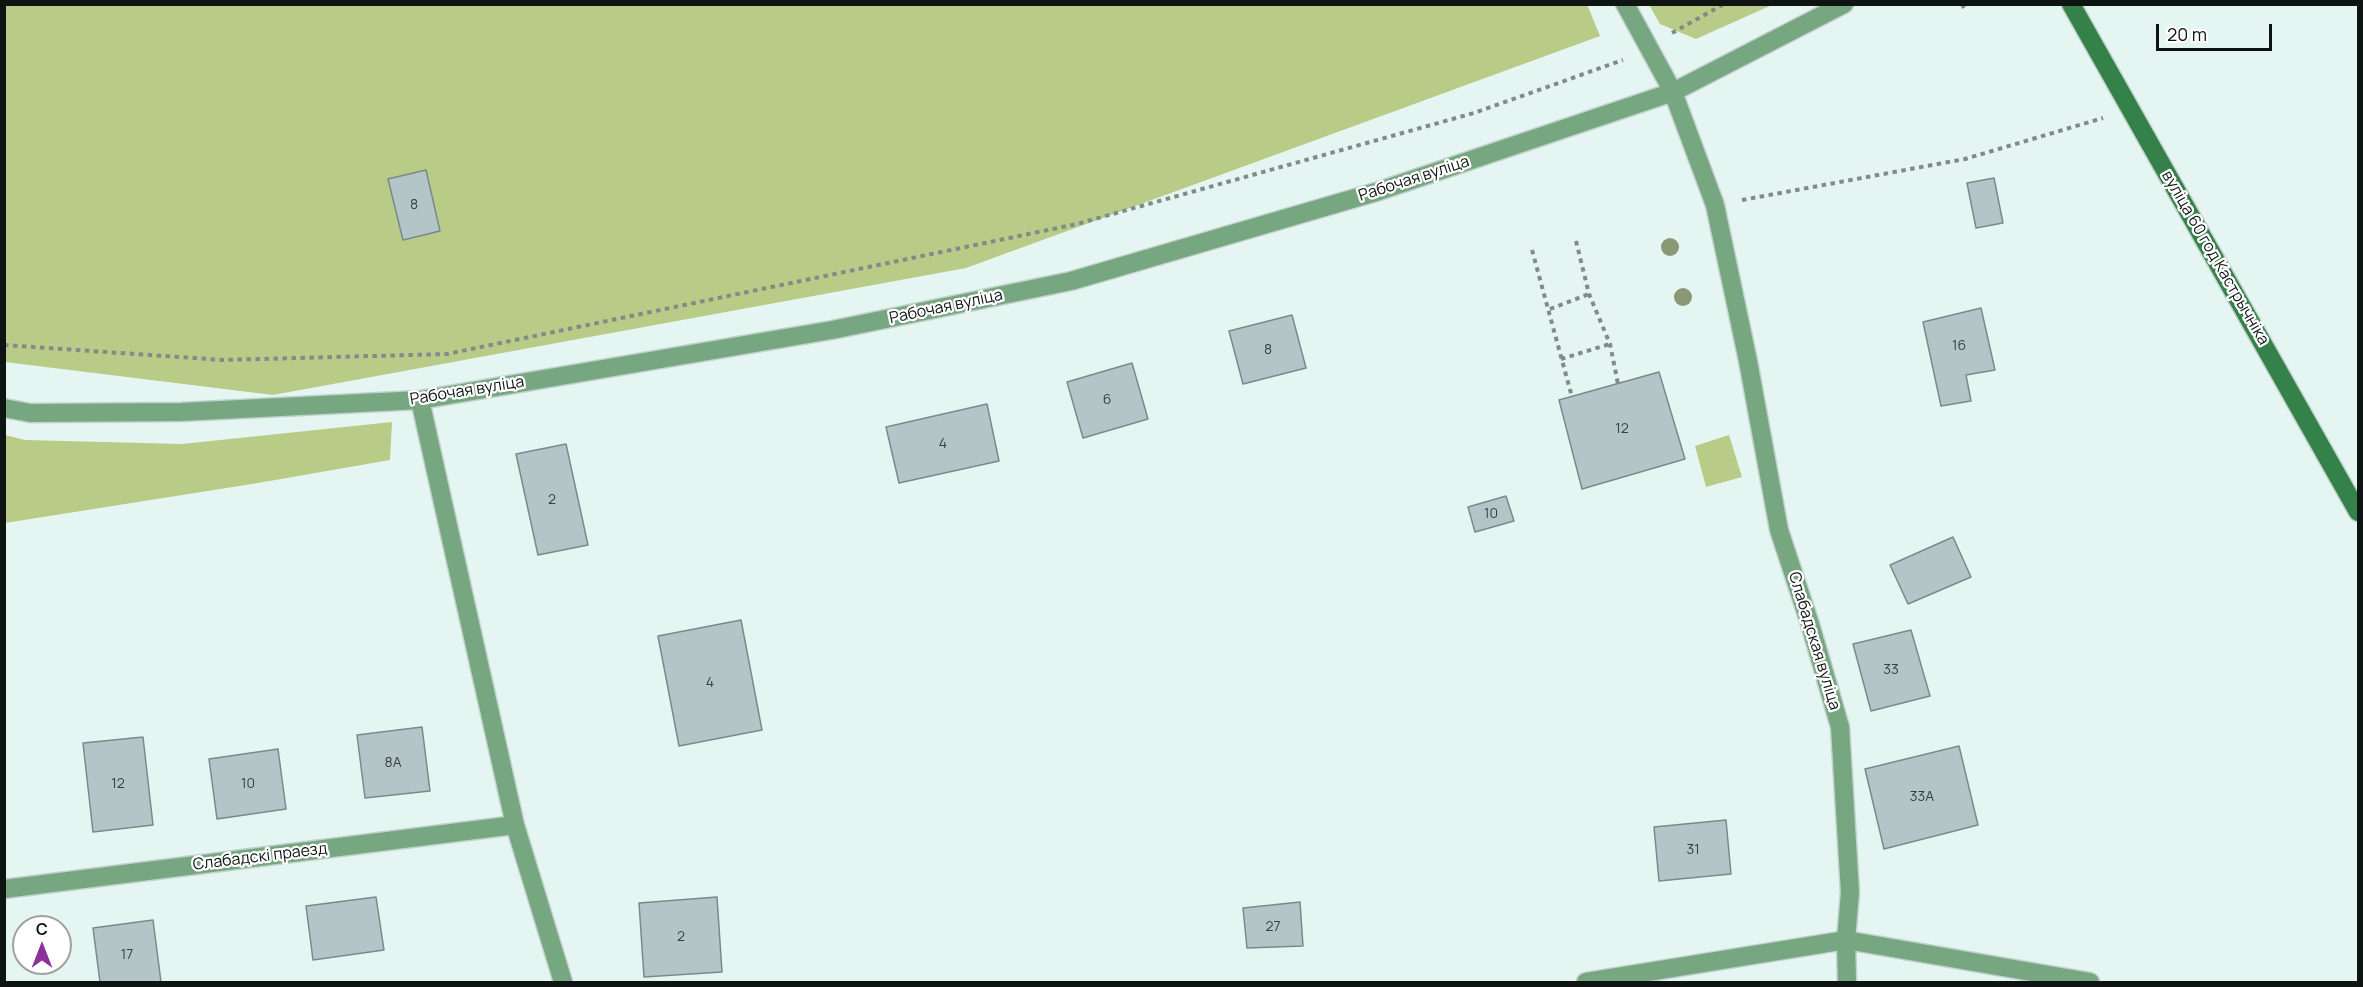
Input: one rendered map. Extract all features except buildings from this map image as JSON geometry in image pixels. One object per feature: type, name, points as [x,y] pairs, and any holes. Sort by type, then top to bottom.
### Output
[{"type":"street","name":"Слабадская вуліца","points":[[1625,4],[1673,92],[1715,205],[1748,361],[1779,530],[1810,624],[1840,727],[1850,892],[1846,940],[1847,982]]},
{"type":"street","name":"Рабочая вуліца","points":[[4,408],[30,413],[181,412],[420,400],[832,330],[1071,281],[1376,192],[1673,92],[1844,4]]},
{"type":"street","name":"вуліца 60 год Кастрычніка","points":[[2071,4],[2331,460],[2358,512]]},
{"type":"street","points":[[420,400],[515,825],[563,982]]},
{"type":"street","name":"Слабадскі праезд","points":[[4,889],[515,825]]},
{"type":"street","points":[[1586,982],[1846,940],[2090,982]]},
{"type":"path","points":[[4,345],[223,360],[447,354],[1077,224],[1474,112],[1619,62],[1724,4]]},
{"type":"path","points":[[1715,205],[1965,159],[2130,111]]},
{"type":"path","points":[[1576,241],[1589,294],[1610,344],[1618,384]]},
{"type":"path","points":[[1532,250],[1572,396]]},
{"type":"path","points":[[1550,309],[1589,294]]},
{"type":"path","points":[[1561,358],[1610,344]]},
{"type":"green space","points":[[1587,4],[1600,36],[966,268],[273,395],[5,362],[5,5]]},
{"type":"green space","points":[[1649,5],[1772,5],[1696,39],[1660,24]]},
{"type":"green space","points":[[392,422],[390,460],[5,523],[5,435],[25,440],[182,444]]},
{"type":"green space","points":[[1729,435],[1742,477],[1706,487],[1695,446]]}]
